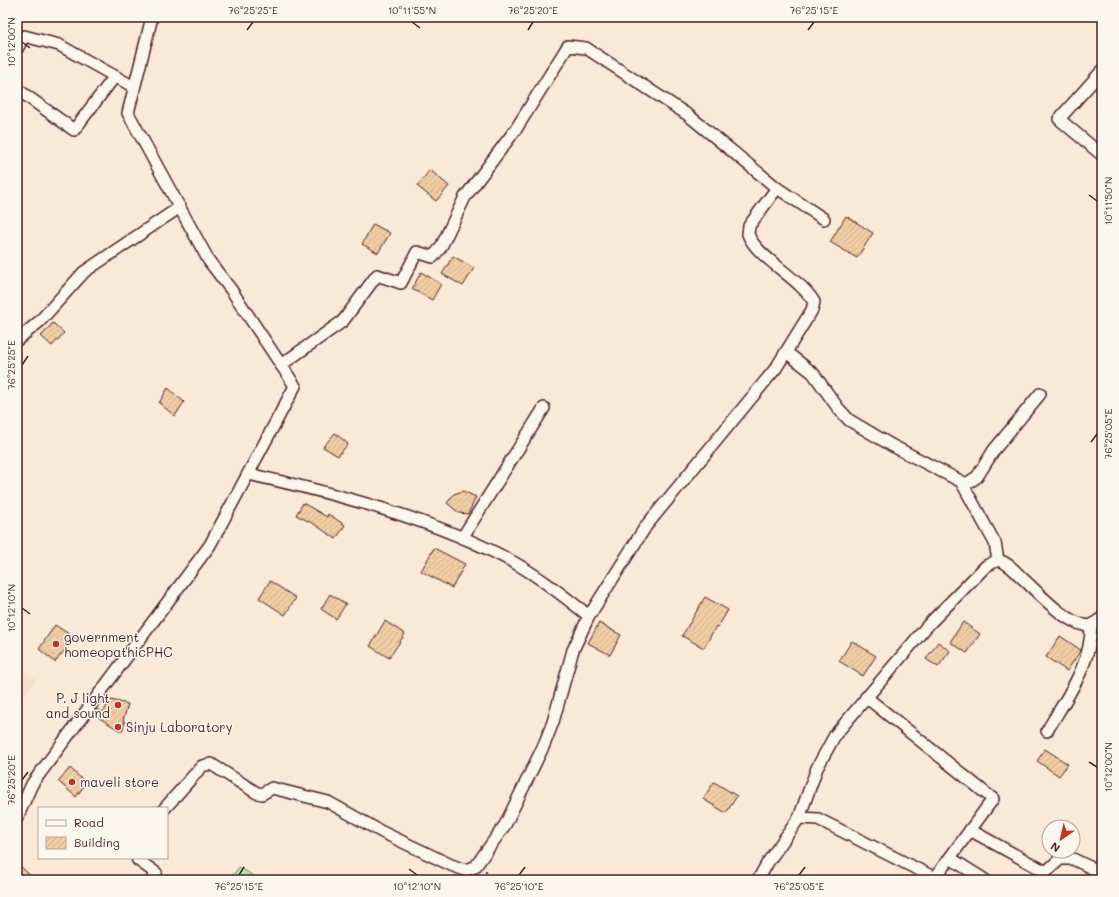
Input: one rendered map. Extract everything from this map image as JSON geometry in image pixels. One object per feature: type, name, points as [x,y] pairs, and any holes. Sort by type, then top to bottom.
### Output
[{"type":"street","points":[[17,818],[32,784],[210,544],[295,386],[232,291],[209,261],[128,113],[152,17]]},
{"type":"street","points":[[17,49],[24,36],[59,44],[134,87]]},
{"type":"street","points":[[281,365],[343,321],[377,275],[401,283],[417,252],[433,258],[441,247],[465,197],[516,129],[568,46],[586,48],[688,116],[777,188],[824,219]]},
{"type":"street","points":[[1102,71],[1059,119],[1102,155]]},
{"type":"street","points":[[17,89],[74,130],[115,76]]},
{"type":"street","points":[[166,807],[202,766],[211,764],[257,793],[262,794],[272,788],[328,802],[430,855],[465,870],[472,869],[491,846],[504,825],[538,758],[553,722],[574,646],[589,616],[646,526],[776,368],[814,306],[814,302],[799,284],[756,246],[748,234],[749,226],[777,188]]},
{"type":"street","points":[[17,340],[40,321],[84,272],[180,208]]},
{"type":"street","points":[[786,352],[813,373],[847,418],[891,445],[962,483],[969,483],[977,477],[994,450],[1040,394]]},
{"type":"street","points":[[462,538],[544,408]]},
{"type":"street","points":[[248,474],[355,502],[419,522],[462,538],[514,563],[531,573],[589,616]]},
{"type":"street","points":[[962,483],[995,543],[998,560]]},
{"type":"street","points":[[998,560],[1008,565],[1077,624],[1091,626],[1102,618]]},
{"type":"street","points":[[758,880],[768,862],[799,818],[809,787],[826,749],[845,722],[954,598],[986,566],[998,560]]},
{"type":"street","points":[[1047,731],[1082,666],[1089,645],[1091,626]]},
{"type":"street","points":[[799,818],[818,819],[935,878],[993,799],[866,697]]},
{"type":"street","points":[[970,830],[1046,872],[1060,859],[1073,859],[1102,873]]},
{"type":"street","points":[[950,858],[985,880]]},
{"type":"street","points":[[138,859],[158,878]]},
{"type":"shaded area","points":[[22,669],[36,679],[22,698],[17,696],[17,677]]},
{"type":"green space","points":[[239,867],[260,880],[229,880]]},
{"type":"building","points":[[430,170],[449,186],[436,201],[417,186]]},
{"type":"building","points":[[846,216],[873,233],[857,258],[830,242]]},
{"type":"building","points":[[373,224],[390,233],[378,253],[362,244]]},
{"type":"building","points":[[453,256],[474,268],[463,286],[442,274]]},
{"type":"building","points":[[421,272],[441,284],[432,300],[412,289]]},
{"type":"building","points":[[53,323],[64,333],[52,346],[41,336]]},
{"type":"building","points":[[168,388],[184,402],[175,416],[159,403]]},
{"type":"building","points":[[335,433],[348,444],[338,456],[323,447]]},
{"type":"building","points":[[463,491],[476,497],[468,514],[459,513],[447,503],[454,494]]},
{"type":"building","points":[[303,503],[327,517],[328,514],[345,525],[336,539],[314,524],[296,515]]},
{"type":"building","points":[[434,548],[465,564],[452,588],[421,571]]},
{"type":"building","points":[[270,581],[296,598],[285,615],[259,598]]},
{"type":"building","points":[[330,594],[346,604],[336,619],[321,609]]},
{"type":"building","points":[[705,597],[728,610],[718,627],[716,626],[704,648],[682,636]]},
{"type":"building","points":[[385,621],[405,634],[389,658],[370,646]]},
{"type":"building","points":[[963,622],[980,634],[967,653],[950,642]]},
{"type":"building","points":[[599,623],[621,635],[610,655],[588,643]]},
{"type":"building","name":"government homeopathicPHC","points":[[55,625],[75,638],[55,662],[39,649]]},
{"type":"building","points":[[1060,636],[1081,650],[1067,671],[1046,657]]},
{"type":"building","points":[[852,641],[876,656],[863,676],[839,661]]},
{"type":"building","points":[[938,642],[950,651],[938,667],[926,659]]},
{"type":"building","points":[[111,700],[128,704],[123,721],[125,722],[122,732],[93,714],[96,709],[103,712]]},
{"type":"building","points":[[1045,749],[1068,764],[1059,776],[1037,761]]},
{"type":"building","name":"maveli store","points":[[70,768],[86,783],[76,797],[58,781]]},
{"type":"building","points":[[714,782],[737,796],[726,813],[703,799]]},
{"type":"building","points":[[17,863],[35,880],[17,880]]},
{"type":"place","name":"government homeopathicPHC","points":[[56,644]]},
{"type":"place","name":"P. J light and sound","points":[[118,705]]},
{"type":"place","name":"Sinju Laboratory","points":[[118,727]]},
{"type":"place","name":"maveli store","points":[[72,782]]}]
